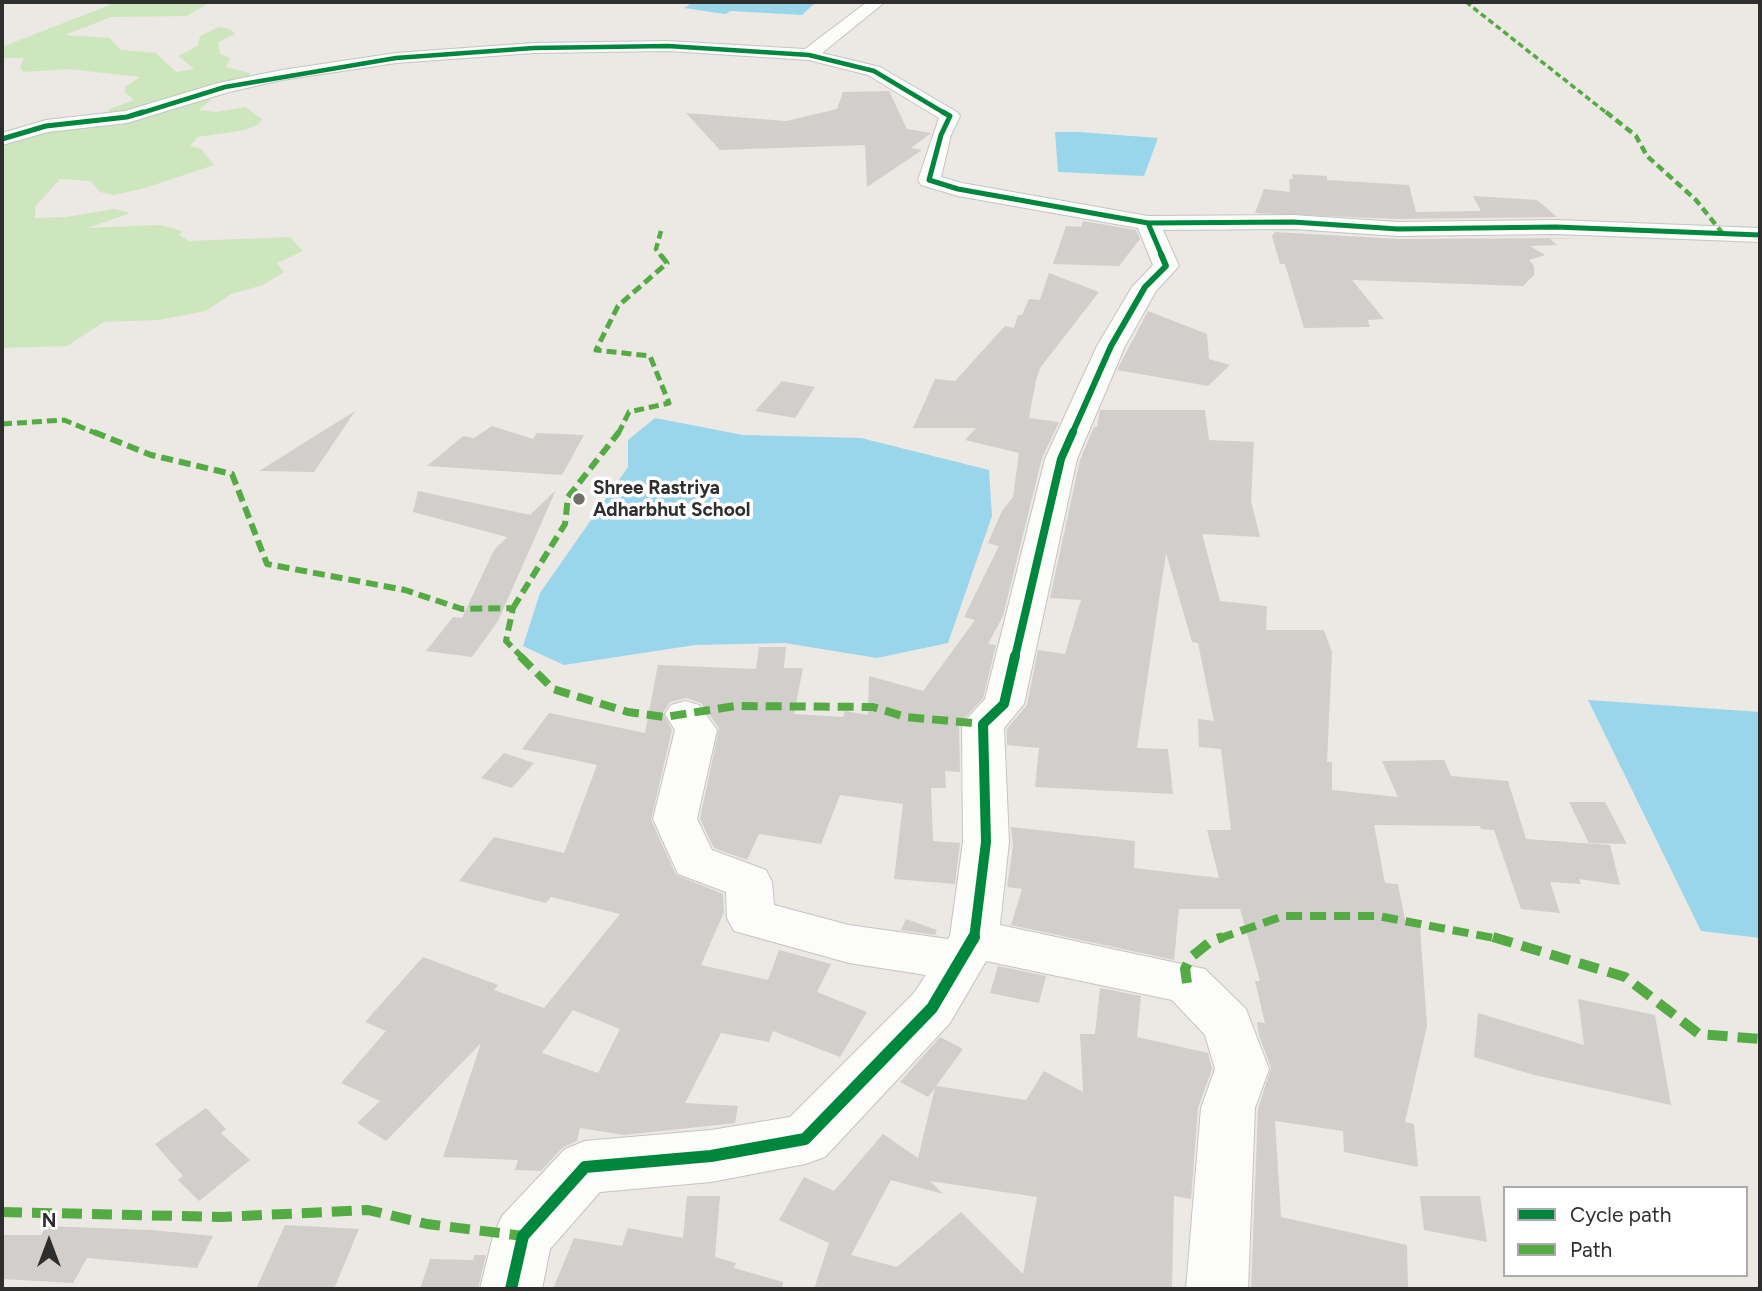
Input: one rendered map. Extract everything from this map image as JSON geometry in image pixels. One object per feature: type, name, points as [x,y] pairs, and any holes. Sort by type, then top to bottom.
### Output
[{"type":"street","points":[[809,55],[877,2]]},
{"type":"street","points":[[2,139],[46,127],[127,117],[225,87],[282,75],[396,58],[602,46],[668,46],[809,55],[874,71],[950,116],[941,135],[942,143],[929,180],[958,189],[1148,223],[1293,222],[1398,229],[1556,227],[1760,235]]},
{"type":"street","points":[[511,1289],[523,1236],[585,1167],[711,1156],[805,1139],[932,1008],[968,949],[986,842],[984,724],[1004,704],[1061,459],[1111,346],[1145,287],[1166,266],[1148,223]]},
{"type":"street","points":[[685,714],[696,730],[675,819],[694,862],[749,882],[751,918],[849,944],[968,949],[1187,983],[1228,1024],[1242,1069],[1228,1108],[1217,1289]]},
{"type":"green space","points":[[117,2],[222,2],[209,3],[187,16],[111,17],[65,35],[110,38],[121,50],[156,53],[176,72],[194,69],[178,56],[198,46],[200,36],[219,27],[230,29],[235,34],[218,42],[220,54],[230,58],[226,67],[250,73],[248,79],[217,86],[210,101],[199,110],[215,112],[245,107],[262,119],[259,124],[245,130],[198,137],[190,146],[201,149],[214,165],[145,188],[114,195],[100,192],[91,181],[60,179],[35,207],[35,218],[66,217],[115,209],[130,213],[88,228],[159,225],[183,231],[179,235],[189,241],[290,237],[303,251],[277,263],[284,272],[263,285],[231,294],[206,311],[158,320],[104,322],[67,346],[2,348],[2,142],[39,132],[120,125],[127,120],[107,110],[134,100],[125,93],[125,87],[140,77],[69,69],[23,72],[20,67],[24,58],[2,58],[2,47]]},
{"type":"water","points":[[694,2],[816,2],[802,15],[731,11],[725,14],[684,8]]},
{"type":"water","points":[[1055,132],[1158,138],[1144,176],[1058,172]]},
{"type":"water","points":[[655,418],[743,435],[861,438],[989,470],[992,516],[948,643],[877,658],[785,643],[695,645],[564,665],[523,646],[540,593],[628,467],[628,440]]},
{"type":"water","points":[[1588,700],[1760,712],[1760,938],[1701,931]]},
{"type":"building","points":[[889,91],[907,129],[931,133],[911,148],[922,150],[867,187],[865,145],[720,150],[686,113],[786,121],[837,109],[843,92]]},
{"type":"building","points":[[1292,174],[1327,176],[1327,180],[1409,185],[1416,212],[1481,211],[1473,196],[1537,200],[1557,217],[1398,219],[1255,213],[1264,189],[1290,192],[1289,179],[1293,179]]},
{"type":"building","points":[[1083,221],[1136,230],[1140,239],[1119,266],[1053,264],[1066,226],[1081,227]]},
{"type":"building","points":[[1275,232],[1398,239],[1580,238],[1550,239],[1557,245],[1530,246],[1545,255],[1529,260],[1534,266],[1534,275],[1523,286],[1352,280],[1384,319],[1368,320],[1370,327],[1304,328],[1285,264],[1280,264],[1272,236]]},
{"type":"building","points":[[1049,273],[1099,292],[1040,368],[1029,418],[1059,422],[1042,458],[1003,616],[988,644],[996,645],[983,698],[959,724],[960,772],[945,771],[946,788],[931,788],[933,841],[960,843],[955,884],[894,879],[903,804],[840,795],[821,844],[759,834],[747,860],[714,848],[700,819],[719,728],[701,703],[686,698],[670,702],[663,713],[672,730],[651,820],[676,875],[723,894],[724,912],[701,965],[768,980],[779,950],[831,964],[817,992],[867,1012],[840,1057],[773,1031],[769,1042],[721,1033],[685,1103],[738,1106],[735,1123],[624,1135],[580,1128],[577,1141],[563,1147],[541,1171],[515,1170],[518,1160],[443,1157],[481,1043],[386,1141],[357,1123],[380,1101],[341,1083],[386,1031],[365,1022],[423,957],[498,985],[494,990],[544,1008],[620,914],[551,897],[546,903],[459,881],[494,837],[564,853],[597,765],[522,749],[549,713],[645,733],[658,665],[756,669],[759,647],[786,647],[784,668],[803,668],[794,714],[843,717],[845,711],[868,715],[869,676],[923,691],[975,620],[964,617],[999,546],[988,543],[1002,511],[1013,497],[1019,453],[965,440],[976,428],[913,428],[935,379],[955,381],[1005,326],[1014,328],[1018,315],[1022,315],[1029,299],[1040,300]],"holes":[[[573,1010],[620,1029],[598,1073],[542,1053]]]},
{"type":"building","points":[[1148,311],[1207,334],[1209,359],[1230,365],[1208,386],[1117,370]]},
{"type":"building","points":[[782,381],[815,387],[795,418],[755,411]]},
{"type":"building","points":[[1100,410],[1205,410],[1209,440],[1254,442],[1251,501],[1260,537],[1202,534],[1220,601],[1267,606],[1266,630],[1324,630],[1332,652],[1327,762],[1332,762],[1332,790],[1398,797],[1382,761],[1444,760],[1451,776],[1508,781],[1526,839],[1610,845],[1620,885],[1579,879],[1581,884],[1550,882],[1560,913],[1521,909],[1494,830],[1481,829],[1480,826],[1374,825],[1385,883],[1398,884],[1406,925],[1420,927],[1427,1026],[1405,1122],[1414,1124],[1418,1167],[1344,1152],[1343,1131],[1275,1121],[1281,1217],[1407,1245],[1408,1289],[1251,1289],[1258,1109],[1271,1068],[1257,1022],[1265,1023],[1255,981],[1260,981],[1240,909],[1179,909],[1174,960],[1011,925],[1022,889],[1007,887],[1013,846],[1011,827],[1135,841],[1134,868],[1219,878],[1207,830],[1231,830],[1221,749],[1199,747],[1198,719],[1214,721],[1198,643],[1192,642],[1166,553],[1137,748],[1168,749],[1173,794],[1035,787],[1039,748],[1007,745],[1007,729],[1027,705],[1038,650],[1065,654],[1081,600],[1050,598],[1080,460],[1094,427],[1097,427]]},
{"type":"building","points":[[355,411],[314,472],[259,471]]},
{"type":"building","points":[[492,426],[533,439],[537,433],[584,435],[562,475],[427,466],[463,436],[474,438]]},
{"type":"building","points":[[556,490],[498,621],[472,657],[426,651],[453,617],[462,618],[494,550],[507,537],[413,512],[418,491],[530,515]]},
{"type":"building","points":[[504,753],[534,763],[512,788],[481,778]]},
{"type":"building","points":[[1569,802],[1605,802],[1627,844],[1589,843]]},
{"type":"building","points":[[906,919],[937,930],[935,935],[901,930]]},
{"type":"building","points":[[998,966],[1046,976],[1039,1003],[990,993]]},
{"type":"building","points":[[1100,988],[1141,996],[1137,1037],[1208,1053],[1212,1069],[1198,1108],[1191,1199],[1174,1196],[1172,1289],[814,1289],[829,1243],[779,1220],[804,1177],[834,1191],[883,1134],[918,1158],[935,1088],[928,1097],[900,1082],[940,1037],[963,1049],[936,1086],[1026,1100],[1044,1071],[1083,1092],[1080,1034],[1095,1034]],"holes":[[[891,1180],[943,1194],[930,1181],[1037,1197],[1023,1274],[961,1212],[897,1267],[851,1255]]]},
{"type":"building","points":[[1578,999],[1655,1015],[1671,1105],[1534,1075],[1474,1057],[1478,1013],[1584,1045]]},
{"type":"building","points":[[206,1108],[226,1129],[221,1133],[250,1160],[199,1201],[178,1180],[183,1176],[155,1144]]},
{"type":"building","points":[[687,1196],[720,1196],[715,1257],[736,1263],[734,1268],[783,1282],[782,1289],[553,1289],[574,1238],[622,1246],[628,1228],[683,1238]]},
{"type":"building","points":[[1420,1196],[1480,1196],[1487,1242],[1424,1230]]},
{"type":"building","points":[[285,1225],[359,1229],[334,1289],[256,1289]]},
{"type":"building","points":[[46,1226],[151,1230],[213,1236],[197,1268],[87,1258],[73,1283],[2,1279],[2,1235],[41,1235]]},
{"type":"building","points":[[474,1255],[486,1255],[478,1289],[420,1289],[430,1259],[473,1260]]},
{"type":"marked path","points":[[1466,2],[1636,136],[1647,156],[1696,200],[1723,234]]},
{"type":"marked path","points":[[513,608],[565,524],[568,497],[618,434],[629,412],[669,403],[650,356],[596,350],[618,306],[667,263],[656,249],[661,231]]},
{"type":"marked path","points":[[2,424],[64,420],[151,455],[232,474],[267,564],[405,590],[462,609],[513,608],[506,641],[553,689],[628,712],[665,717],[735,706],[873,707],[906,717],[983,724]]},
{"type":"marked path","points":[[1187,983],[1185,969],[1190,958],[1211,941],[1283,916],[1378,916],[1494,937],[1625,977],[1699,1034],[1760,1039]]},
{"type":"marked path","points":[[2,1212],[222,1217],[368,1210],[427,1224],[523,1236]]},
{"type":"cycle path","points":[[2,139],[46,126],[127,117],[225,87],[282,75],[396,58],[534,48],[668,46],[809,55],[874,71],[950,116],[941,135],[929,180],[958,189],[1148,223],[1293,222],[1398,229],[1556,227],[1760,235]]},
{"type":"cycle path","points":[[511,1289],[523,1236],[585,1167],[711,1156],[805,1139],[932,1008],[974,939],[986,842],[983,724],[1004,704],[1061,459],[1111,346],[1145,287],[1166,266],[1148,223]]},
{"type":"place","name":"Shree Rastriya Adharbhut School","points":[[579,499]]}]
